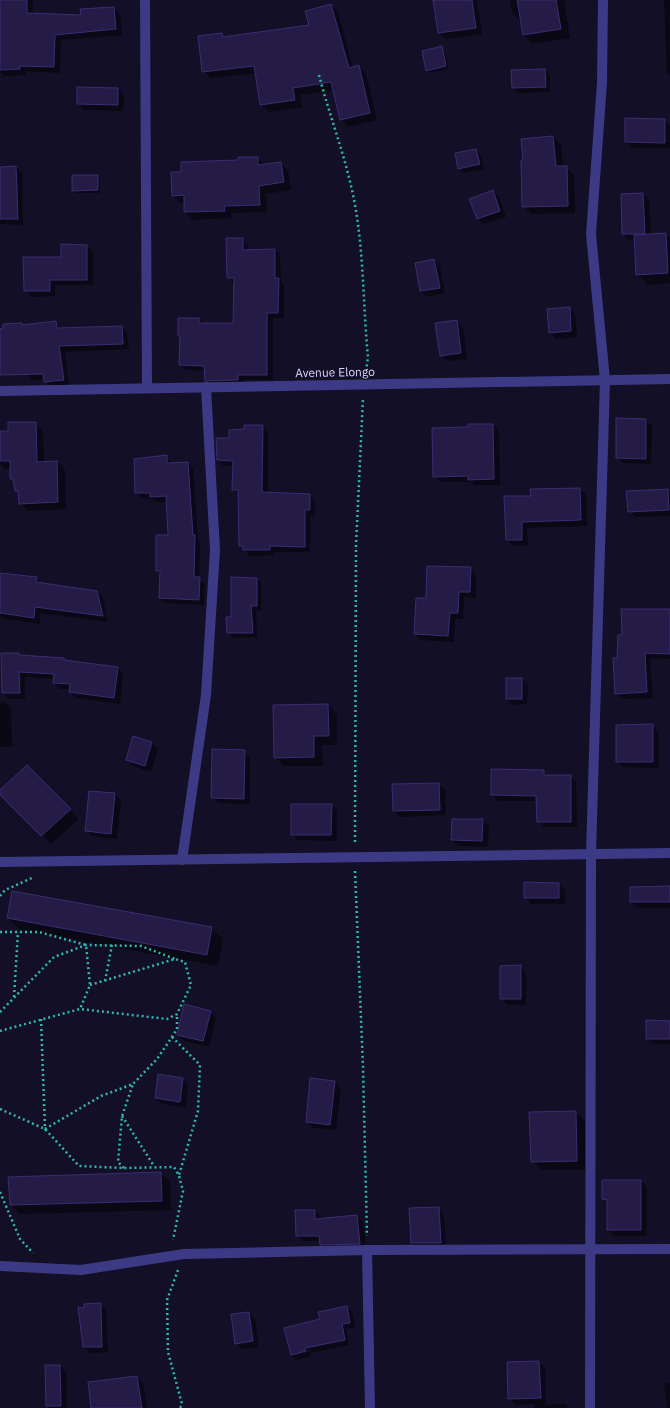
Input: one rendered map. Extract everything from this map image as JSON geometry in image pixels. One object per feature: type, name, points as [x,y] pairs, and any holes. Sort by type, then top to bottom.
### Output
[{"type":"street","points":[[145,0],[147,388]]},
{"type":"street","points":[[590,1408],[591,854],[605,380],[591,234],[602,83],[603,0]]},
{"type":"street","name":"Avenue Elongo","points":[[0,391],[670,379]]},
{"type":"street","points":[[182,860],[206,695],[216,550],[206,387]]},
{"type":"street","points":[[0,862],[670,853]]},
{"type":"street","points":[[0,1266],[81,1270],[184,1254],[367,1250],[670,1249]]},
{"type":"street","points":[[367,1250],[370,1408]]},
{"type":"path","points":[[319,75],[342,150],[355,205],[362,261],[368,357],[363,385],[356,545],[355,858],[363,1067],[367,1250]]},
{"type":"path","points":[[0,932],[39,932],[86,945],[141,946],[185,962],[191,985],[177,1014],[177,1029],[157,1059],[133,1084],[122,1116],[118,1162],[124,1168]]},
{"type":"path","points":[[14,998],[18,932]]},
{"type":"path","points":[[80,1009],[90,985],[86,945]]},
{"type":"path","points":[[0,1012],[54,957],[86,945]]},
{"type":"path","points":[[105,980],[112,945]]},
{"type":"path","points":[[90,985],[175,959]]},
{"type":"path","points":[[0,1031],[80,1009],[167,1018],[177,1014]]},
{"type":"path","points":[[41,1019],[45,1129]]},
{"type":"path","points":[[172,1037],[200,1065],[198,1111],[179,1176]]},
{"type":"path","points":[[45,1129],[101,1096],[133,1084]]},
{"type":"path","points":[[0,1109],[45,1129],[79,1166],[124,1168],[154,1166],[174,1167],[179,1176],[183,1191],[173,1240],[184,1254],[167,1300],[168,1352],[182,1404],[180,1408]]},
{"type":"path","points":[[122,1116],[154,1166]]},
{"type":"path","points":[[0,1192],[20,1239],[48,1269]]},
{"type":"building","points":[[0,0],[27,0],[27,13],[81,15],[80,9],[114,7],[116,29],[55,35],[54,67],[20,66],[20,69],[0,70]]},
{"type":"building","points":[[433,0],[472,0],[476,28],[438,33]]},
{"type":"building","points":[[517,0],[556,0],[561,29],[523,35]]},
{"type":"building","points":[[331,4],[349,68],[359,65],[370,113],[340,120],[331,82],[293,88],[295,100],[260,105],[254,66],[202,72],[198,36],[222,33],[223,37],[309,25],[305,11]]},
{"type":"building","points":[[442,46],[446,66],[426,71],[422,51]]},
{"type":"building","points":[[545,69],[546,87],[512,88],[511,70]]},
{"type":"building","points":[[77,87],[118,88],[118,105],[77,104]]},
{"type":"building","points":[[625,118],[665,119],[665,143],[625,142]]},
{"type":"building","points":[[553,136],[556,166],[567,166],[568,206],[522,207],[521,160],[523,160],[521,139]]},
{"type":"building","points":[[476,149],[480,164],[458,169],[455,153]]},
{"type":"building","points":[[238,157],[258,157],[258,165],[281,162],[284,182],[259,186],[260,205],[224,206],[225,211],[184,212],[184,195],[172,196],[171,172],[181,172],[181,162],[238,160]]},
{"type":"building","points":[[16,166],[18,219],[0,219],[0,167]]},
{"type":"building","points":[[72,175],[98,175],[98,190],[72,191]]},
{"type":"building","points":[[493,190],[500,211],[477,219],[469,199]]},
{"type":"building","points":[[643,193],[645,234],[622,234],[621,194]]},
{"type":"building","points":[[666,233],[668,273],[636,275],[634,235]]},
{"type":"building","points":[[226,238],[243,238],[243,250],[275,249],[275,278],[279,278],[278,313],[267,313],[267,375],[238,375],[238,380],[205,381],[204,366],[179,365],[180,336],[178,336],[178,318],[199,318],[199,323],[233,323],[234,278],[227,278]]},
{"type":"building","points":[[61,244],[87,245],[87,280],[50,280],[50,291],[24,291],[23,257],[61,257]]},
{"type":"building","points":[[434,259],[440,288],[420,291],[415,263]]},
{"type":"building","points":[[570,307],[571,331],[549,333],[547,309]]},
{"type":"building","points":[[457,320],[461,353],[440,356],[435,323]]},
{"type":"building","points":[[56,321],[57,328],[122,326],[123,344],[59,346],[64,380],[44,382],[43,374],[0,375],[0,329],[3,328],[3,324],[22,323],[22,325]]},
{"type":"building","points":[[616,418],[646,419],[646,459],[616,458]]},
{"type":"building","points":[[8,422],[36,422],[37,462],[57,461],[58,502],[19,504],[18,491],[15,491],[13,479],[10,479],[10,461],[0,461],[0,431],[8,431]]},
{"type":"building","points":[[468,424],[493,424],[494,479],[468,480],[468,476],[433,477],[432,428],[468,427]]},
{"type":"building","points":[[244,425],[263,425],[262,492],[310,494],[310,510],[305,510],[305,547],[270,546],[270,550],[243,550],[243,546],[239,546],[238,490],[232,490],[233,461],[217,460],[216,438],[229,438],[229,430],[244,429]]},
{"type":"building","points":[[167,455],[167,463],[188,462],[193,535],[195,535],[194,577],[200,577],[199,600],[159,598],[160,571],[156,571],[156,535],[168,535],[166,496],[150,497],[150,493],[135,493],[134,459]]},
{"type":"building","points":[[580,488],[581,520],[522,522],[522,540],[506,540],[504,496],[531,496],[530,489]]},
{"type":"building","points":[[668,489],[669,510],[628,512],[626,491]]},
{"type":"building","points":[[427,566],[471,567],[470,592],[459,592],[458,613],[450,613],[448,636],[414,634],[416,598],[426,598]]},
{"type":"building","points":[[0,573],[37,577],[36,582],[97,591],[103,616],[35,607],[34,618],[0,613]]},
{"type":"building","points":[[231,577],[257,578],[257,606],[251,606],[253,633],[227,633],[226,617],[231,617]]},
{"type":"building","points":[[621,609],[670,609],[670,654],[645,653],[647,692],[615,694],[613,658],[617,658],[618,635],[622,635]]},
{"type":"building","points":[[1,653],[19,653],[19,655],[64,658],[64,660],[118,667],[114,698],[69,692],[70,684],[53,683],[54,674],[19,672],[20,693],[2,693]]},
{"type":"building","points":[[506,678],[522,678],[522,699],[506,699]]},
{"type":"building","points":[[328,704],[329,736],[314,736],[314,757],[274,758],[273,705]]},
{"type":"building","points":[[653,724],[653,762],[616,762],[616,725]]},
{"type":"building","points":[[133,736],[152,742],[145,766],[126,760]]},
{"type":"building","points":[[212,749],[245,750],[244,799],[211,798]]},
{"type":"building","points":[[27,765],[71,809],[41,836],[0,795],[0,790]]},
{"type":"building","points":[[491,769],[544,770],[544,775],[571,775],[571,822],[537,822],[536,796],[491,795]]},
{"type":"building","points":[[439,783],[440,810],[393,811],[392,784]]},
{"type":"building","points":[[89,791],[115,793],[111,834],[85,831]]},
{"type":"building","points":[[291,804],[332,804],[331,835],[291,835]]},
{"type":"building","points":[[452,819],[483,819],[482,841],[451,840]]},
{"type":"building","points":[[524,882],[559,883],[559,898],[524,898]]},
{"type":"building","points":[[670,886],[670,902],[630,902],[630,887]]},
{"type":"building","points":[[12,891],[212,927],[207,955],[7,918]]},
{"type":"building","points":[[521,965],[521,999],[500,999],[500,966]]},
{"type":"building","points":[[184,1004],[211,1011],[203,1041],[177,1035]]},
{"type":"building","points":[[646,1020],[670,1021],[670,1039],[646,1039]]},
{"type":"building","points":[[158,1074],[183,1078],[180,1102],[155,1098]]},
{"type":"building","points":[[310,1078],[335,1081],[330,1125],[306,1122]]},
{"type":"building","points":[[576,1111],[577,1161],[531,1162],[529,1112]]},
{"type":"building","points":[[161,1172],[162,1201],[10,1205],[8,1177]]},
{"type":"building","points":[[602,1180],[641,1180],[641,1230],[607,1230],[607,1200],[602,1199]]},
{"type":"building","points":[[439,1207],[441,1243],[411,1243],[409,1208]]},
{"type":"building","points":[[295,1210],[315,1210],[315,1219],[357,1215],[360,1244],[320,1245],[319,1236],[296,1236]]},
{"type":"building","points":[[101,1303],[102,1347],[83,1347],[78,1307],[84,1308],[84,1304]]},
{"type":"building","points":[[347,1306],[350,1323],[342,1324],[345,1340],[305,1348],[306,1351],[291,1355],[284,1328],[320,1319],[318,1312]]},
{"type":"building","points":[[249,1312],[253,1341],[235,1344],[231,1314]]},
{"type":"building","points":[[539,1361],[541,1398],[508,1399],[507,1362]]},
{"type":"building","points":[[45,1365],[60,1365],[61,1406],[46,1406]]},
{"type":"building","points":[[137,1376],[142,1408],[91,1408],[88,1382]]}]
